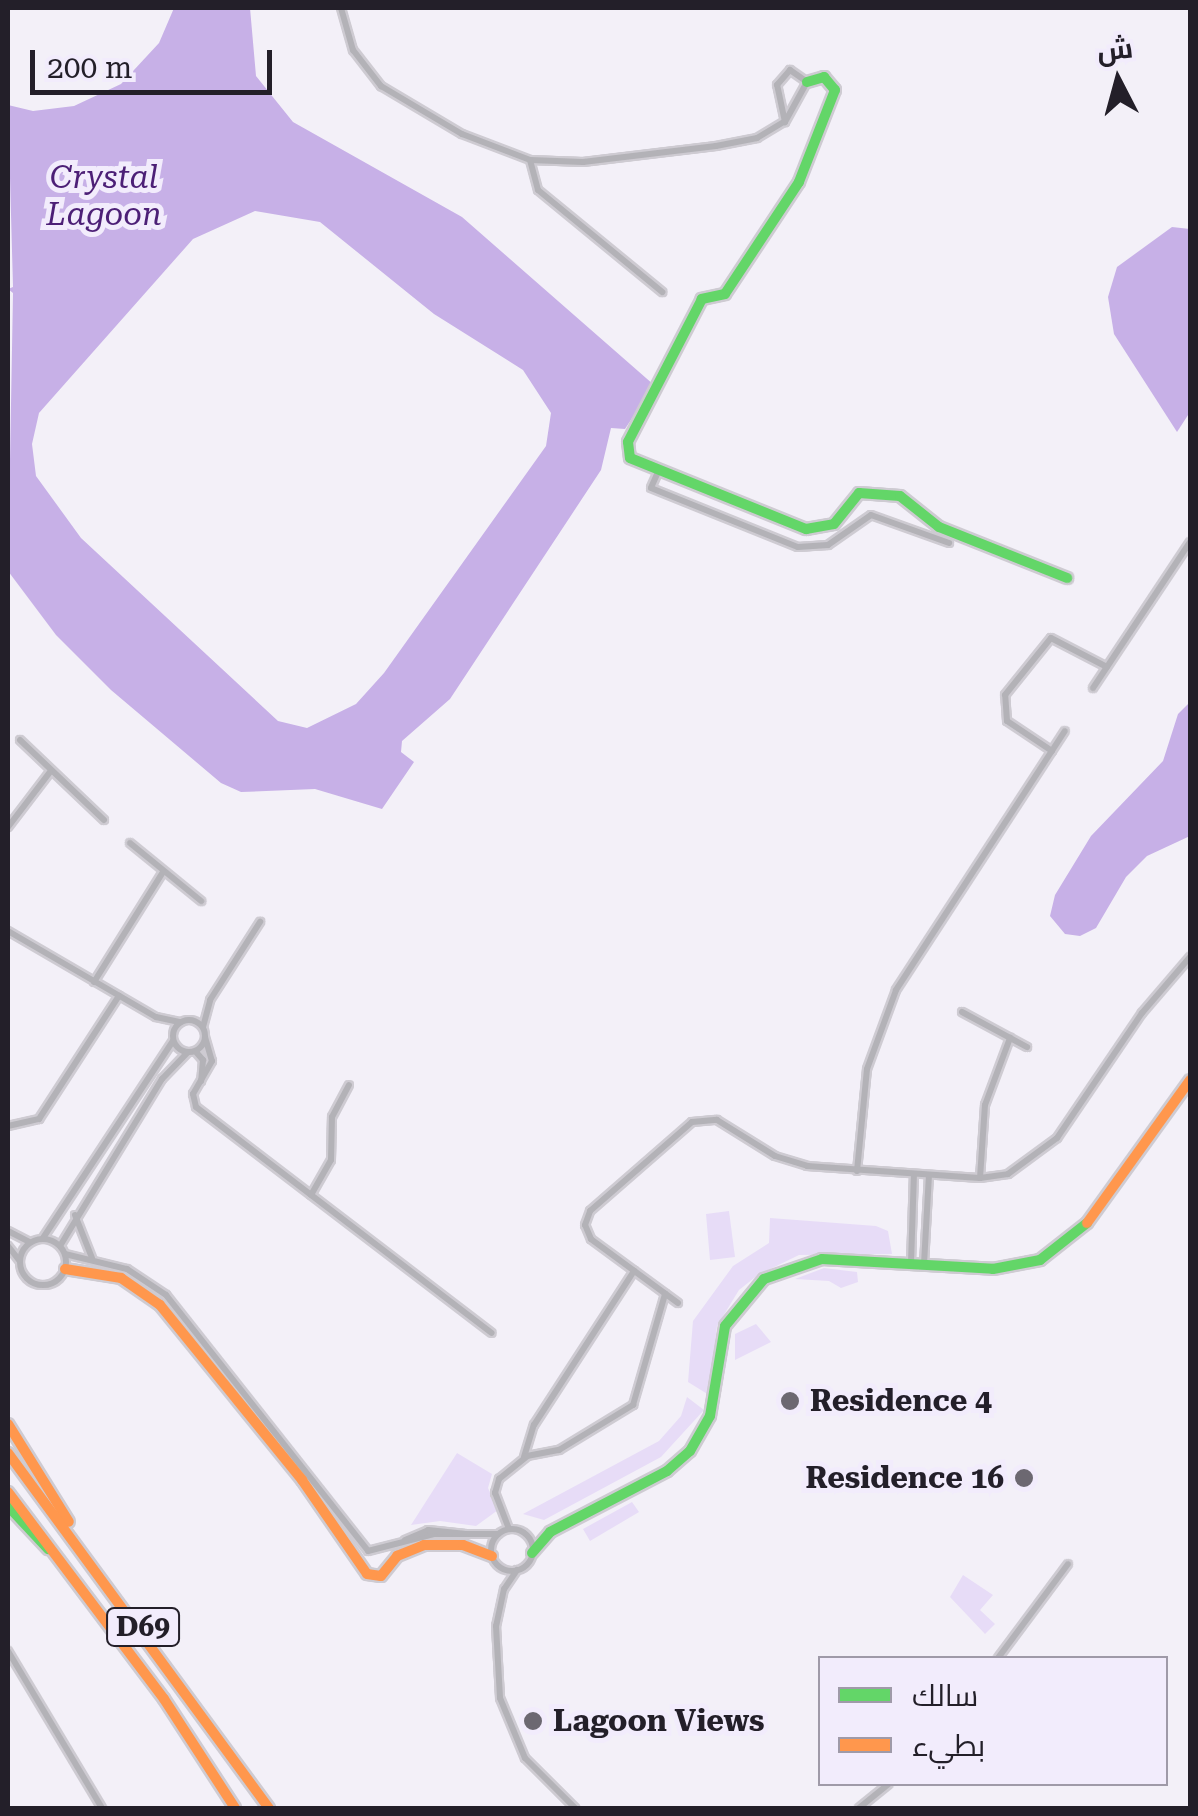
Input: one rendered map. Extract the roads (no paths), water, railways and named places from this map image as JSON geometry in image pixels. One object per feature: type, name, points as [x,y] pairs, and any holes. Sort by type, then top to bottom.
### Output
[{"type":"street","points":[[341,8],[358,58],[389,92],[462,134],[530,160],[583,162],[757,138],[784,122],[807,82],[824,78],[834,96],[816,128],[799,182],[725,294],[702,299],[628,442],[634,462],[812,530],[834,524],[859,494],[900,496],[939,527],[1067,578]]},
{"type":"street","points":[[784,122],[779,78],[794,70],[807,82]]},
{"type":"street","points":[[530,160],[538,190],[662,292]]},
{"type":"street","points":[[658,472],[651,488],[798,548],[828,546],[871,515],[949,544]]},
{"type":"street","points":[[1094,688],[1190,542]]},
{"type":"street","points":[[1052,751],[1004,718],[1005,695],[1051,638],[1107,667]]},
{"type":"street","points":[[856,1170],[867,1069],[896,990],[1065,732]]},
{"type":"street","points":[[20,740],[104,820]]},
{"type":"street","points":[[8,827],[50,772]]},
{"type":"street","points":[[130,843],[200,901]]},
{"type":"street","points":[[94,982],[163,872]]},
{"type":"street","points":[[260,922],[210,1000],[203,1027],[212,1061],[192,1098],[196,1107],[492,1333]]},
{"type":"street","points":[[8,931],[156,1017],[203,1027]]},
{"type":"street","points":[[678,1303],[591,1239],[586,1218],[692,1122],[717,1120],[790,1162],[980,1178],[1017,1170],[1050,1146],[1142,1012],[1190,957]]},
{"type":"street","points":[[8,1126],[39,1120],[118,996]]},
{"type":"street","points":[[20,1261],[30,1242],[43,1238],[184,1021],[210,1000]]},
{"type":"street","points":[[962,1012],[1027,1047]]},
{"type":"street","points":[[156,1017],[173,1040],[203,1060],[201,1082]]},
{"type":"street","points":[[60,1246],[75,1212],[125,1136],[205,1037]]},
{"type":"street","points":[[980,1178],[985,1105],[1010,1038]]},
{"type":"street","points":[[504,1589],[550,1532],[667,1470],[690,1451],[710,1416],[725,1326],[764,1279],[810,1260],[1006,1268],[1062,1248],[1093,1216],[1190,1080]]},
{"type":"street","points":[[310,1194],[331,1160],[332,1117],[349,1085]]},
{"type":"street","points":[[115,1130],[125,1136]]},
{"type":"street","points":[[911,1264],[914,1174]]},
{"type":"street","points":[[924,1264],[929,1176]]},
{"type":"street","points":[[75,1212],[79,1238],[93,1259]]},
{"type":"street","points":[[913,1217],[927,1217]]},
{"type":"street","points":[[8,1230],[30,1242]]},
{"type":"street","points":[[43,1238],[60,1246],[65,1254],[65,1269]]},
{"type":"street","points":[[8,1246],[20,1261],[24,1276],[42,1285],[65,1269],[114,1276],[153,1298],[292,1467],[367,1574],[381,1576],[394,1559],[442,1535]]},
{"type":"street","points":[[65,1254],[138,1274],[174,1304],[363,1548],[377,1552],[402,1544],[419,1532],[471,1542],[492,1556],[499,1566],[504,1589],[494,1644],[506,1718],[533,1770],[575,1808]]},
{"type":"street","points":[[509,1529],[496,1484],[524,1457],[534,1425],[634,1271]]},
{"type":"street","points":[[524,1457],[559,1450],[633,1405],[666,1294]]},
{"type":"street","points":[[8,1424],[50,1487],[70,1531]]},
{"type":"street","points":[[530,1442],[541,1453]]},
{"type":"street","name":"D69","points":[[8,1453],[70,1531],[269,1808]]},
{"type":"street","name":"D69","points":[[8,1492],[57,1554],[236,1808]]},
{"type":"street","points":[[8,1506],[57,1554]]},
{"type":"street","points":[[394,1559],[509,1529],[550,1532]]},
{"type":"street","points":[[524,1533],[532,1554]]},
{"type":"street","points":[[492,1556],[498,1534]]},
{"type":"street","points":[[999,1656],[1068,1564]]},
{"type":"street","points":[[499,1566],[517,1570]]},
{"type":"street","points":[[8,1651],[102,1808]]},
{"type":"street","points":[[859,1808],[886,1786]]},
{"type":"water","name":"Crystal Lagoon","points":[[174,8],[250,8],[256,76],[293,122],[462,217],[654,385],[625,429],[611,428],[601,470],[450,699],[402,741],[401,752],[414,762],[382,809],[315,789],[241,792],[221,783],[111,690],[56,635],[8,571],[13,293],[8,289],[13,287],[8,105],[33,111],[74,106],[121,84],[159,43]],"holes":[[[255,211],[320,222],[434,314],[523,370],[551,413],[546,446],[384,673],[356,704],[307,728],[278,721],[81,538],[36,476],[32,444],[39,413],[193,239]]]},
{"type":"water","points":[[1172,227],[1190,229],[1190,412],[1177,432],[1114,334],[1108,297],[1117,267]]},
{"type":"water","points":[[1190,702],[1190,836],[1147,856],[1126,877],[1096,928],[1080,936],[1065,934],[1050,916],[1055,895],[1091,836],[1163,761],[1178,714]]},
{"type":"place","name":"Residence 4","points":[[790,1401]]},
{"type":"place","name":"Residence 16","points":[[1024,1478]]},
{"type":"place","name":"Lagoon Views","points":[[533,1721]]}]
